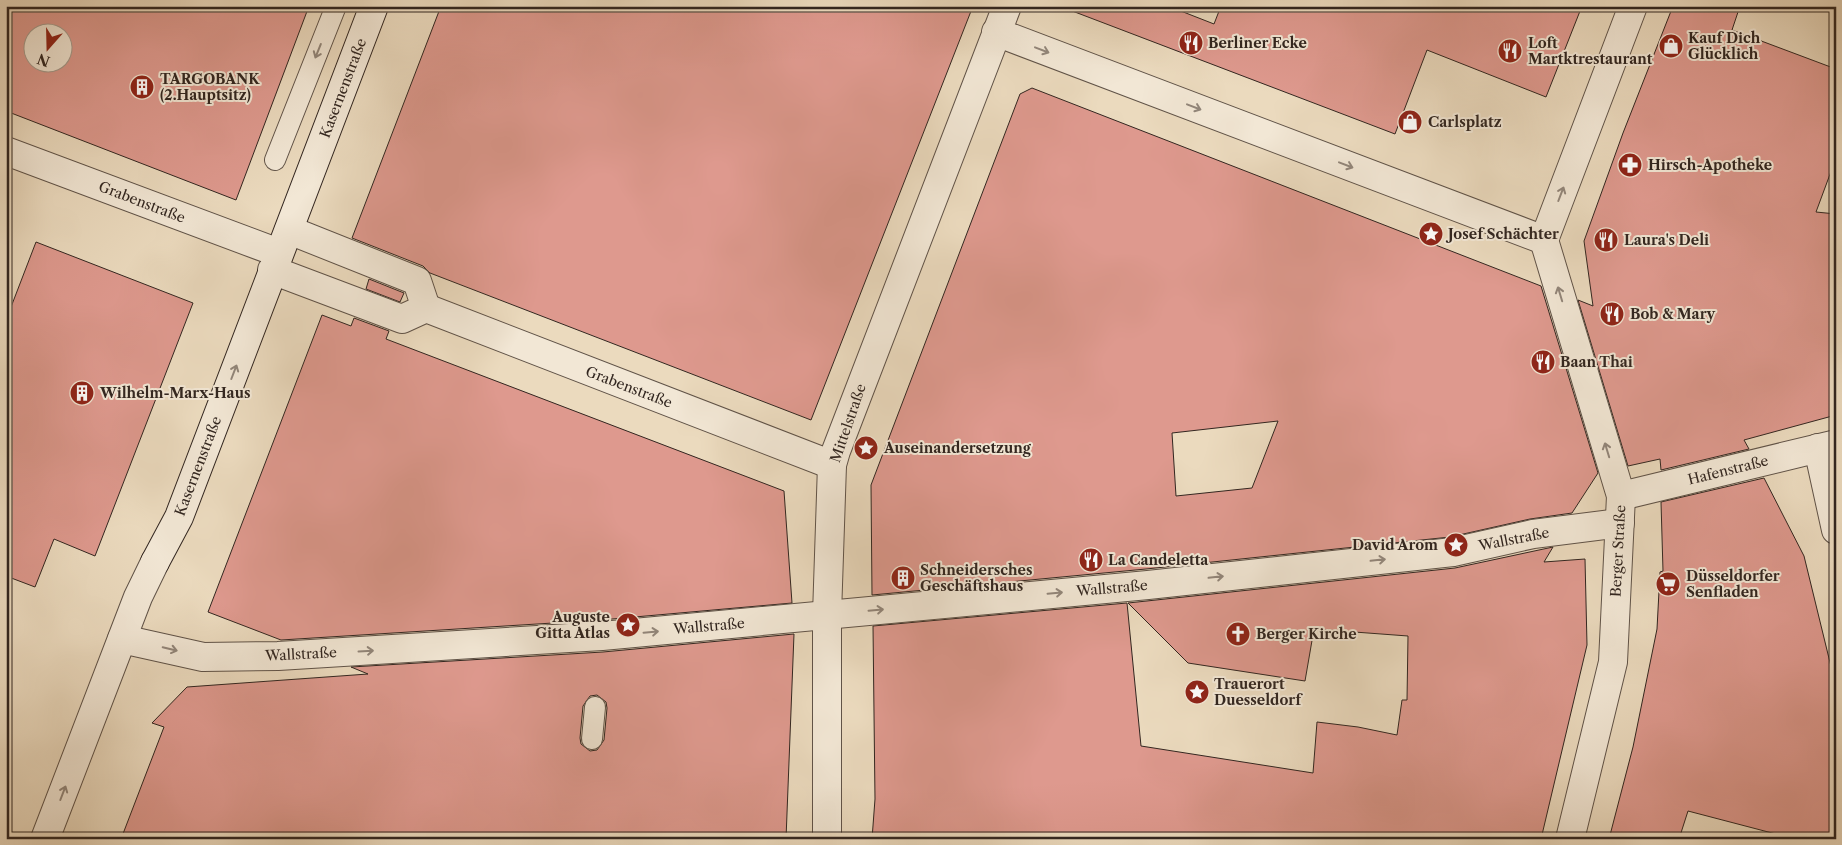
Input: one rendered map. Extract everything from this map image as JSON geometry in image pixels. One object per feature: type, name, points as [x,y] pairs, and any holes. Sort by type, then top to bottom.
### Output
[{"type":"street","name":"Kasernenstraße","points":[[45,839],[122,639],[155,562],[179,516],[374,6]]},
{"type":"street","points":[[1007,6],[996,32],[1544,240],[1632,6]]},
{"type":"street","name":"Mittelstraße","points":[[827,839],[827,615],[832,465],[996,32]]},
{"type":"street","name":"Grabenstraße","points":[[6,151],[280,251],[416,281],[426,308]]},
{"type":"street","name":"Berger Straße","points":[[1544,240],[1620,510],[1613,662],[1570,839]]},
{"type":"street","name":"Grabenstraße","points":[[280,251],[402,319],[426,308],[832,465]]},
{"type":"street","points":[[1827,446],[1836,530]]},
{"type":"street","name":"Hafenstraße","points":[[1620,510],[1827,446]]},
{"type":"street","name":"Wallstraße","points":[[122,639],[202,657],[601,646],[827,615],[1148,585],[1453,552],[1533,534],[1620,510]]},
{"type":"lane","points":[[275,160],[336,6]]},
{"type":"lane","points":[[592,739],[595,707]]},
{"type":"building","name":"TARGOBANK (2.Hauptsitz)","points":[[6,6],[309,6],[236,200],[6,111]]},
{"type":"building","points":[[441,6],[973,6],[811,420],[430,273],[423,266],[352,238]]},
{"type":"building","points":[[1068,6],[1168,6],[1214,24],[1221,6],[1582,6],[1546,97],[1427,50],[1395,134],[1067,9]]},
{"type":"building","points":[[1673,6],[1740,6],[1732,30],[1836,69],[1836,158],[1816,212],[1836,214],[1836,415],[1744,440],[1749,449],[1661,470],[1660,459],[1628,466],[1578,300],[1593,306],[1584,241],[1623,133]]},
{"type":"building","points":[[1032,88],[1541,286],[1598,473],[1572,513],[1530,519],[1450,537],[872,595],[871,485],[1020,94]],"holes":[[[1278,421],[1252,488],[1176,496],[1172,433]]]},
{"type":"building","name":"Wilhelm-Marx-Haus","points":[[36,242],[193,303],[95,556],[54,539],[35,587],[6,576],[6,320]]},
{"type":"building","points":[[369,279],[404,293],[400,302],[366,289]]},
{"type":"building","points":[[322,315],[351,326],[354,318],[389,331],[386,339],[784,491],[792,603],[601,620],[281,640],[208,612]]},
{"type":"building","points":[[1764,478],[1804,556],[1836,687],[1836,839],[1795,839],[1688,811],[1679,839],[1609,839],[1633,747],[1657,629],[1660,572],[1663,571],[1661,502]]},
{"type":"building","points":[[1553,547],[1544,562],[1585,559],[1587,645],[1541,839],[872,839],[875,799],[873,626],[1127,603],[1141,746],[1313,773],[1317,722],[1358,727],[1397,735],[1402,700],[1407,700],[1408,636],[1314,629],[1305,681],[1188,663],[1128,603],[1455,568]]},
{"type":"building","points":[[794,634],[786,839],[121,839],[164,727],[152,723],[187,687],[368,674],[351,667],[603,652]],"holes":[[[597,695],[606,702],[604,740],[597,750],[590,751],[581,744],[580,738],[583,706],[590,696]]]},
{"type":"place","name":"Berliner Ecke","points":[[1191,43]]},
{"type":"place","name":"Kauf Dich Glücklich","points":[[1671,46]]},
{"type":"place","name":"Loft Martktrestaurant","points":[[1510,51]]},
{"type":"place","name":"TARGOBANK (2.Hauptsitz)","points":[[142,87]]},
{"type":"place","name":"Carlsplatz","points":[[1410,122]]},
{"type":"place","name":"Hirsch-Apotheke","points":[[1630,165]]},
{"type":"place","name":"Josef Schächter","points":[[1431,234]]},
{"type":"place","name":"Laura's Deli","points":[[1606,240]]},
{"type":"place","name":"Bob & Mary","points":[[1612,314]]},
{"type":"place","name":"Baan Thai","points":[[1543,362]]},
{"type":"place","name":"Wilhelm-Marx-Haus","points":[[82,393]]},
{"type":"place","name":"Auseinandersetzung","points":[[866,448]]},
{"type":"place","name":"David Arom","points":[[1456,545]]},
{"type":"place","name":"La Candeletta","points":[[1091,560]]},
{"type":"place","name":"Schneidersches Geschäftshaus","points":[[903,578]]},
{"type":"place","name":"Düsseldorfer Senfladen","points":[[1668,584]]},
{"type":"place","name":"Auguste Gitta Atlas","points":[[628,625]]},
{"type":"place","name":"Berger Kirche","points":[[1238,634]]},
{"type":"place","name":"Trauerort Duesseldorf","points":[[1197,692]]}]
